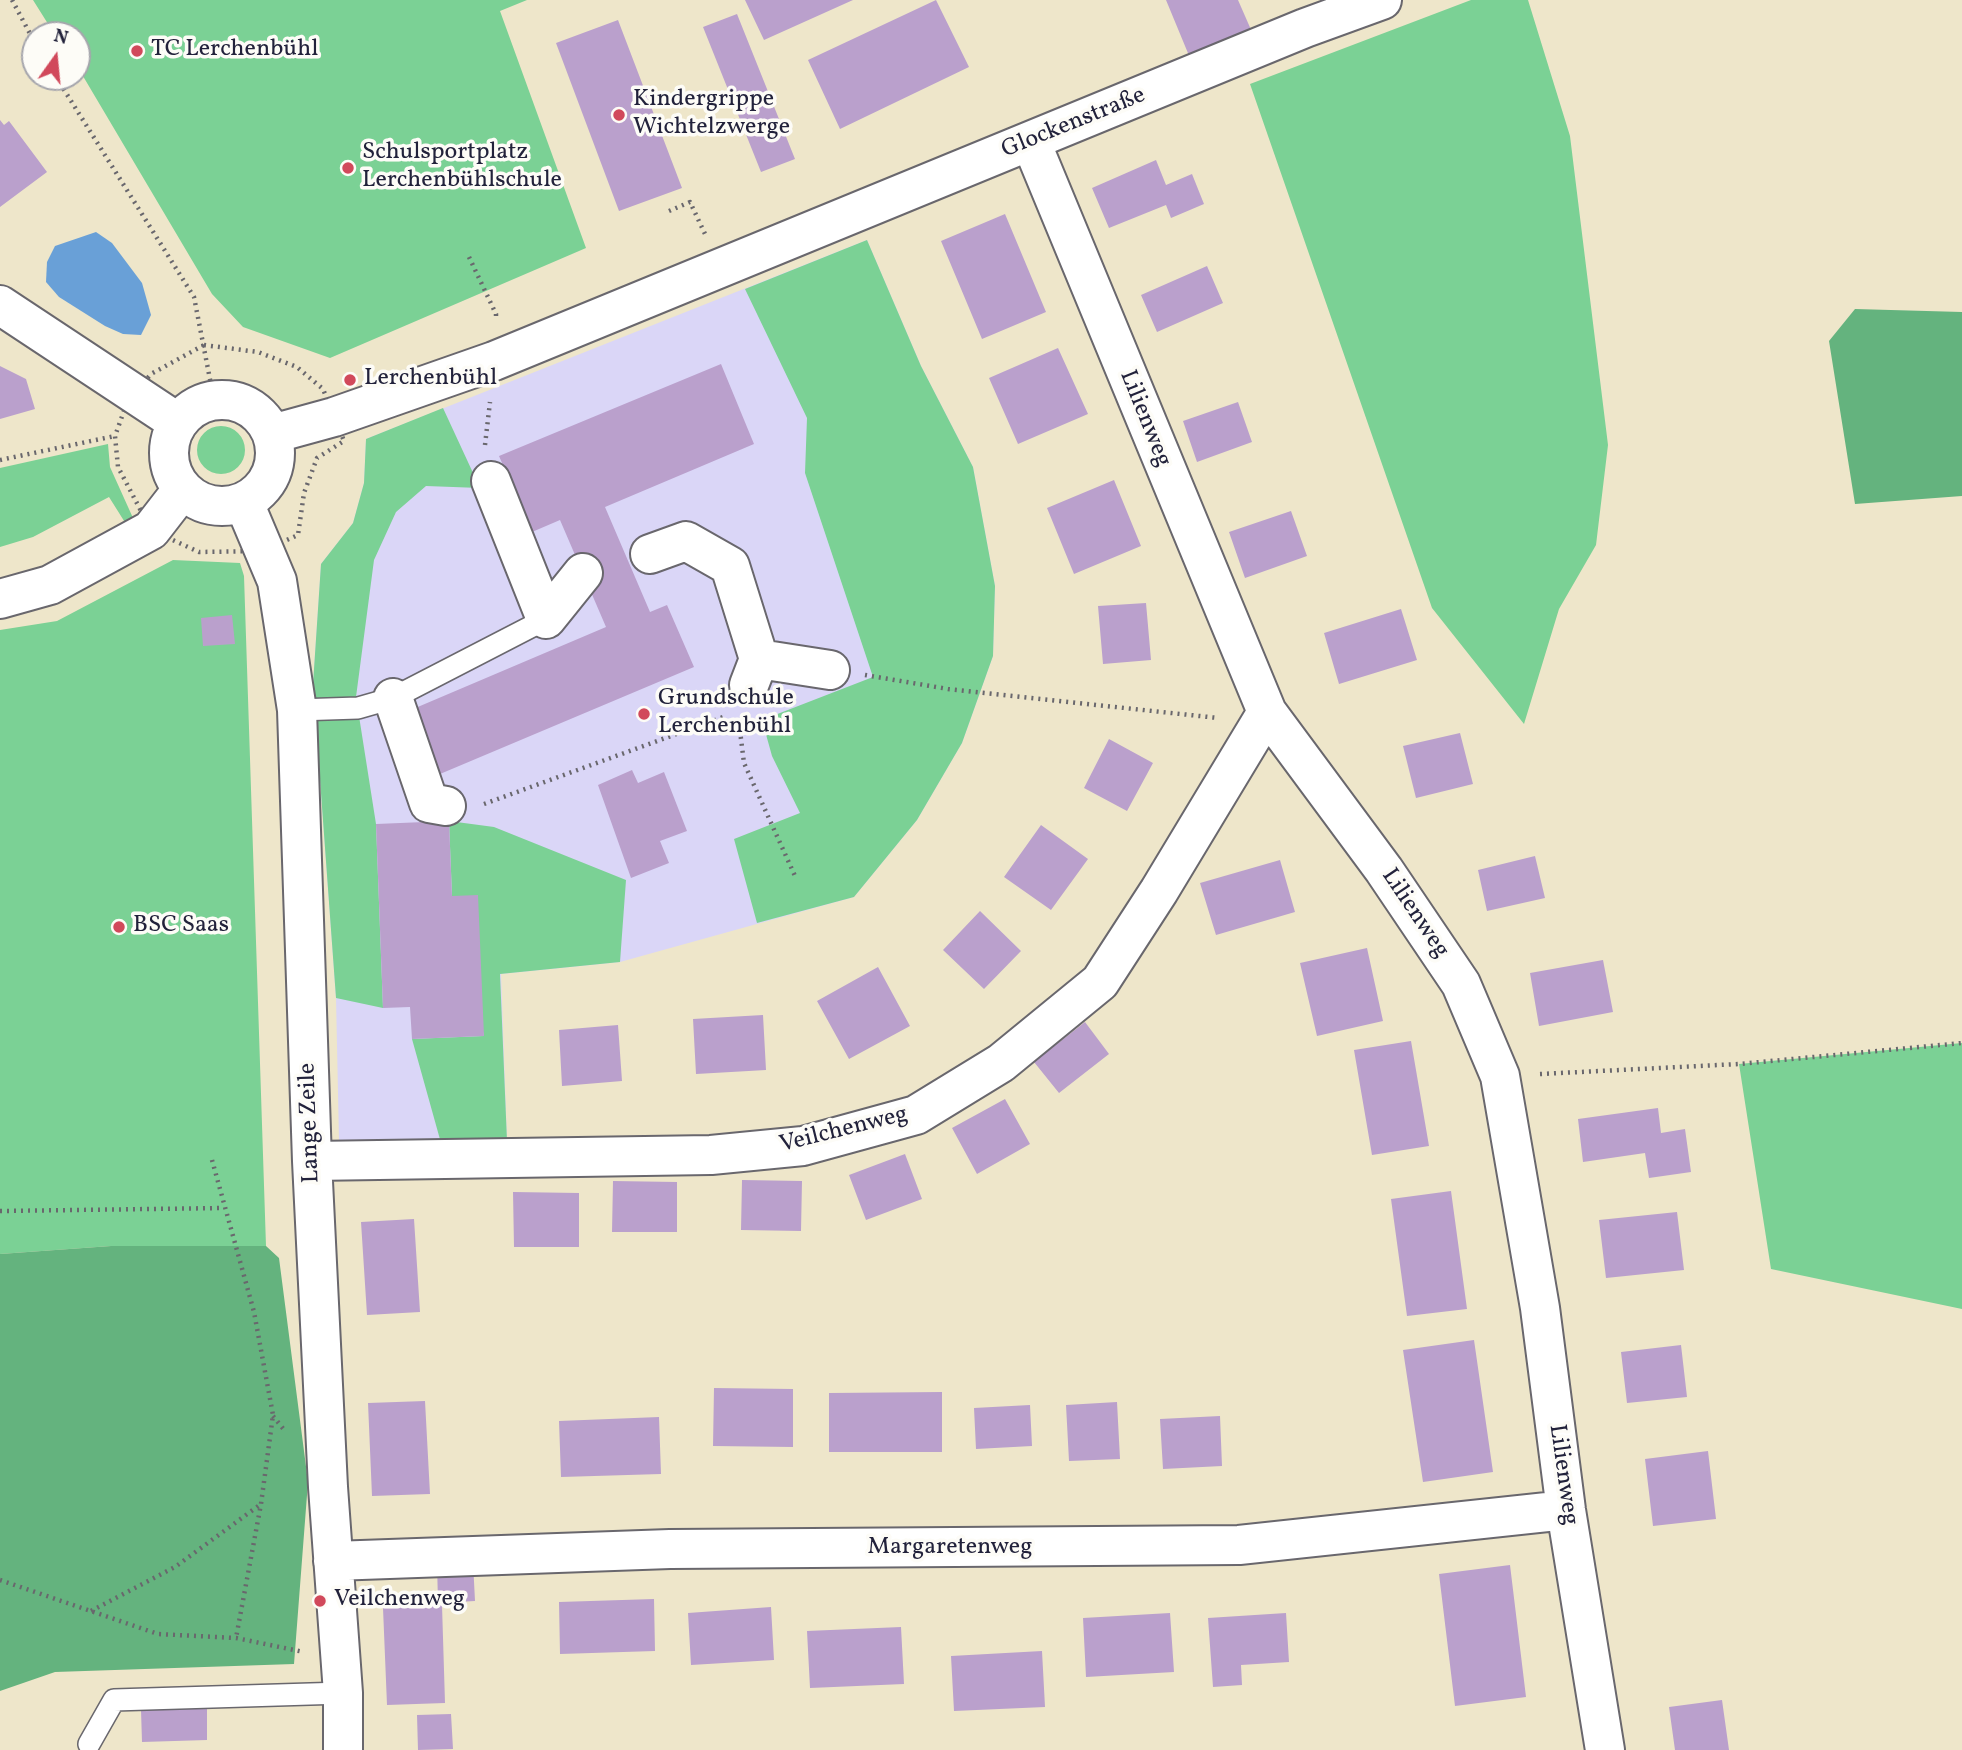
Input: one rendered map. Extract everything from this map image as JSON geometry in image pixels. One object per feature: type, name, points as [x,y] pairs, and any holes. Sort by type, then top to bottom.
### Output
[{"type":"street","name":"Glockenstraße","points":[[720,267],[1031,142],[1299,14],[1382,0]]},
{"type":"street","name":"Lilienweg","points":[[1031,142],[1267,712],[1384,870],[1461,984],[1500,1076],[1540,1308],[1566,1510],[1605,1750]]},
{"type":"street","points":[[272,434],[334,416],[494,360],[720,267]]},
{"type":"street","points":[[0,305],[177,422]]},
{"type":"street","points":[[214,400],[232,400],[249,407],[263,418],[272,434],[276,454],[271,474],[261,491],[244,503],[211,507],[182,490],[172,475],[168,457],[169,439],[177,422],[193,408],[214,400]]},
{"type":"street","points":[[491,481],[546,619],[583,573]]},
{"type":"street","points":[[0,599],[50,585],[151,530],[182,490]]},
{"type":"street","name":"Lange Zeile","points":[[244,503],[277,580],[297,710],[312,1161],[343,1750]]},
{"type":"street","points":[[650,554],[686,541],[730,566],[754,672],[830,670]]},
{"type":"street","points":[[393,698],[429,803],[446,806]]},
{"type":"street","name":"Veilchenweg","points":[[312,1161],[711,1155],[803,1146],[916,1115],[1001,1063],[1100,982],[1159,891],[1267,712]]},
{"type":"street","name":"Margaretenweg","points":[[333,1561],[670,1549],[1239,1545],[1566,1510]]},
{"type":"lane","points":[[297,710],[358,708],[393,698],[546,619]]},
{"type":"lane","points":[[89,1744],[114,1700],[341,1676]]},
{"type":"path","points":[[12,0],[23,21]]},
{"type":"path","points":[[66,91],[194,296],[214,400]]},
{"type":"path","points":[[669,211],[690,202],[720,267]]},
{"type":"path","points":[[469,257],[496,314],[483,463],[491,481]]},
{"type":"path","points":[[0,460],[115,436]]},
{"type":"path","points":[[830,670],[948,689],[1229,720],[1267,712]]},
{"type":"path","points":[[446,806],[468,810],[738,711],[744,763],[795,876]]},
{"type":"path","points":[[1500,1076],[1739,1064],[1962,1044]]},
{"type":"path","points":[[212,1160],[254,1312],[273,1415],[261,1504],[236,1638]]},
{"type":"path","points":[[0,1212],[224,1208]]},
{"type":"path","points":[[90,1611],[175,1567],[261,1504]]},
{"type":"path","points":[[0,1580],[158,1634],[236,1638],[341,1676]]},
{"type":"shaded area","name":"Grundschule Lerchenbühl","points":[[867,240],[921,366],[973,467],[995,586],[993,656],[962,743],[917,820],[854,897],[620,962],[501,974],[507,1141],[352,1145],[339,1140],[336,998],[313,684],[321,564],[353,523],[364,483],[366,439]]},
{"type":"green space","name":"Schulsportplatz Lerchenbühlschule","points":[[33,0],[527,0],[500,11],[586,248],[330,358],[243,327],[212,294],[91,90],[91,21],[46,21]]},
{"type":"green space","points":[[1471,0],[1528,0],[1570,136],[1608,445],[1596,545],[1559,609],[1524,724],[1432,608],[1250,84]]},
{"type":"green space","points":[[867,240],[921,366],[973,467],[995,586],[993,656],[962,743],[917,820],[854,897],[757,923],[734,839],[800,813],[772,756],[762,720],[873,677],[805,473],[807,418],[745,289]]},
{"type":"green space","points":[[1855,309],[1962,312],[1962,496],[1855,504],[1829,341]]},
{"type":"green space","points":[[443,408],[480,488],[426,486],[396,512],[374,560],[356,697],[376,824],[383,1008],[336,998],[313,684],[321,564],[353,523],[364,483],[366,439]]},
{"type":"green space","points":[[221,426],[238,433],[245,450],[238,467],[221,474],[204,467],[197,450],[204,433]]},
{"type":"green space","points":[[108,444],[110,467],[133,518],[126,524],[109,497],[33,537],[0,547],[0,468]]},
{"type":"green space","name":"BSC Saas","points":[[173,560],[240,563],[244,576],[266,1246],[111,1246],[0,1254],[0,630],[57,621]]},
{"type":"green space","points":[[449,821],[494,827],[626,880],[620,962],[500,974],[507,1141],[441,1143],[412,1039],[484,1036],[452,896]]},
{"type":"green space","points":[[1962,1043],[1962,1309],[1771,1269],[1739,1064]]},
{"type":"green space","points":[[111,1246],[266,1246],[279,1258],[308,1482],[294,1664],[55,1672],[0,1691],[0,1254]]},
{"type":"water","points":[[96,232],[112,243],[142,283],[151,315],[141,335],[123,334],[105,326],[59,297],[46,282],[47,262],[55,246]]},
{"type":"building","points":[[745,0],[853,0],[764,40]]},
{"type":"building","points":[[936,0],[969,67],[840,129],[808,60]]},
{"type":"building","points":[[1166,0],[1238,0],[1252,32],[1190,58]]},
{"type":"building","points":[[737,14],[795,159],[761,172],[703,27]]},
{"type":"building","name":"Kindergrippe Wichtelzwerge","points":[[618,20],[682,188],[619,211],[556,43]]},
{"type":"building","points":[[0,120],[4,125],[9,121],[47,172],[0,207]]},
{"type":"building","points":[[1156,160],[1166,185],[1192,174],[1204,204],[1171,218],[1166,205],[1109,228],[1092,188]]},
{"type":"building","points":[[1005,214],[1046,312],[982,339],[941,241]]},
{"type":"building","points":[[1207,266],[1223,303],[1157,332],[1141,295]]},
{"type":"building","points":[[1058,348],[1088,414],[1018,444],[989,378]]},
{"type":"building","points":[[721,364],[754,444],[605,507],[650,612],[667,605],[694,667],[440,774],[413,709],[606,627],[560,520],[532,532],[499,456]]},
{"type":"building","points":[[0,366],[26,379],[35,409],[0,419]]},
{"type":"building","points":[[1238,402],[1252,442],[1197,462],[1183,421]]},
{"type":"building","points":[[1114,480],[1141,546],[1074,574],[1047,508]]},
{"type":"building","points":[[1291,511],[1307,556],[1245,578],[1229,532]]},
{"type":"building","points":[[1146,603],[1151,660],[1103,664],[1098,606]]},
{"type":"building","points":[[1401,609],[1417,660],[1339,684],[1324,633]]},
{"type":"building","points":[[232,615],[235,644],[203,646],[201,618]]},
{"type":"building","points":[[1460,733],[1473,784],[1416,798],[1403,746]]},
{"type":"building","points":[[1109,739],[1153,763],[1127,811],[1084,788]]},
{"type":"building","points":[[632,770],[638,783],[664,772],[687,831],[660,841],[669,863],[631,878],[598,785]]},
{"type":"building","points":[[449,821],[452,896],[478,895],[484,1036],[412,1039],[410,1007],[383,1008],[376,824]]},
{"type":"building","points":[[1041,825],[1088,859],[1051,910],[1004,877]]},
{"type":"building","points":[[1535,856],[1545,898],[1487,911],[1478,870]]},
{"type":"building","points":[[1280,860],[1295,912],[1216,935],[1200,883]]},
{"type":"building","points":[[980,911],[1021,951],[984,989],[943,950]]},
{"type":"building","points":[[1367,948],[1383,1021],[1317,1036],[1300,963]]},
{"type":"building","points":[[1603,960],[1613,1012],[1539,1026],[1530,973]]},
{"type":"building","points":[[878,967],[910,1026],[849,1059],[817,1001]]},
{"type":"building","points":[[763,1015],[766,1070],[696,1074],[693,1019]]},
{"type":"building","points":[[1085,1022],[1109,1054],[1059,1093],[1034,1062]]},
{"type":"building","points":[[618,1025],[622,1081],[562,1086],[559,1030]]},
{"type":"building","points":[[1411,1041],[1429,1146],[1372,1155],[1354,1050]]},
{"type":"building","points":[[1005,1099],[1030,1144],[977,1174],[952,1128]]},
{"type":"building","points":[[1658,1108],[1661,1133],[1685,1129],[1691,1172],[1649,1178],[1645,1153],[1583,1162],[1578,1119]]},
{"type":"building","points":[[905,1154],[922,1199],[866,1220],[849,1175]]},
{"type":"building","points":[[742,1180],[802,1181],[801,1231],[741,1230]]},
{"type":"building","points":[[613,1181],[677,1182],[677,1232],[612,1232]]},
{"type":"building","points":[[1451,1191],[1467,1309],[1407,1316],[1391,1199]]},
{"type":"building","points":[[513,1192],[579,1193],[579,1247],[514,1247]]},
{"type":"building","points":[[1677,1212],[1684,1270],[1606,1278],[1599,1220]]},
{"type":"building","points":[[414,1219],[420,1312],[367,1315],[361,1222]]},
{"type":"building","points":[[1474,1340],[1493,1472],[1423,1482],[1403,1350]]},
{"type":"building","points":[[1681,1345],[1687,1397],[1627,1403],[1621,1352]]},
{"type":"building","points":[[714,1388],[793,1389],[793,1447],[713,1446]]},
{"type":"building","points":[[942,1392],[942,1452],[829,1452],[829,1393]]},
{"type":"building","points":[[425,1401],[430,1494],[372,1496],[368,1403]]},
{"type":"building","points":[[1117,1402],[1120,1459],[1069,1461],[1066,1405]]},
{"type":"building","points":[[1030,1405],[1032,1446],[976,1449],[974,1408]]},
{"type":"building","points":[[1220,1416],[1222,1466],[1163,1469],[1160,1419]]},
{"type":"building","points":[[659,1417],[661,1474],[561,1477],[559,1421]]},
{"type":"building","points":[[1708,1451],[1716,1519],[1653,1526],[1645,1459]]},
{"type":"building","points":[[473,1562],[475,1601],[438,1603],[437,1563]]},
{"type":"building","points":[[1510,1565],[1526,1697],[1455,1706],[1439,1574]]},
{"type":"building","points":[[654,1599],[655,1651],[560,1654],[559,1602]]},
{"type":"building","points":[[442,1605],[445,1703],[387,1705],[383,1608]]},
{"type":"building","points":[[771,1607],[774,1660],[691,1665],[688,1613]]},
{"type":"building","points":[[1170,1613],[1174,1672],[1086,1677],[1083,1618]]},
{"type":"building","points":[[1286,1613],[1289,1662],[1241,1665],[1242,1685],[1213,1687],[1208,1618]]},
{"type":"building","points":[[901,1627],[904,1684],[810,1688],[807,1631]]},
{"type":"building","points":[[1042,1651],[1045,1707],[954,1711],[951,1656]]},
{"type":"building","points":[[1722,1700],[1729,1750],[1675,1750],[1669,1707]]},
{"type":"building","points":[[207,1708],[207,1740],[142,1742],[141,1710]]},
{"type":"building","points":[[451,1714],[453,1749],[418,1750],[417,1715]]},
{"type":"place","name":"TC Lerchenbühl","points":[[137,51]]},
{"type":"place","name":"Kindergrippe Wichtelzwerge","points":[[619,115]]},
{"type":"place","name":"Schulsportplatz Lerchenbühlschule","points":[[348,168]]},
{"type":"place","name":"Lerchenbühl","points":[[350,380]]},
{"type":"place","name":"Grundschule Lerchenbühl","points":[[644,714]]},
{"type":"place","name":"BSC Saas","points":[[119,927]]},
{"type":"place","name":"Veilchenweg","points":[[320,1601]]}]
